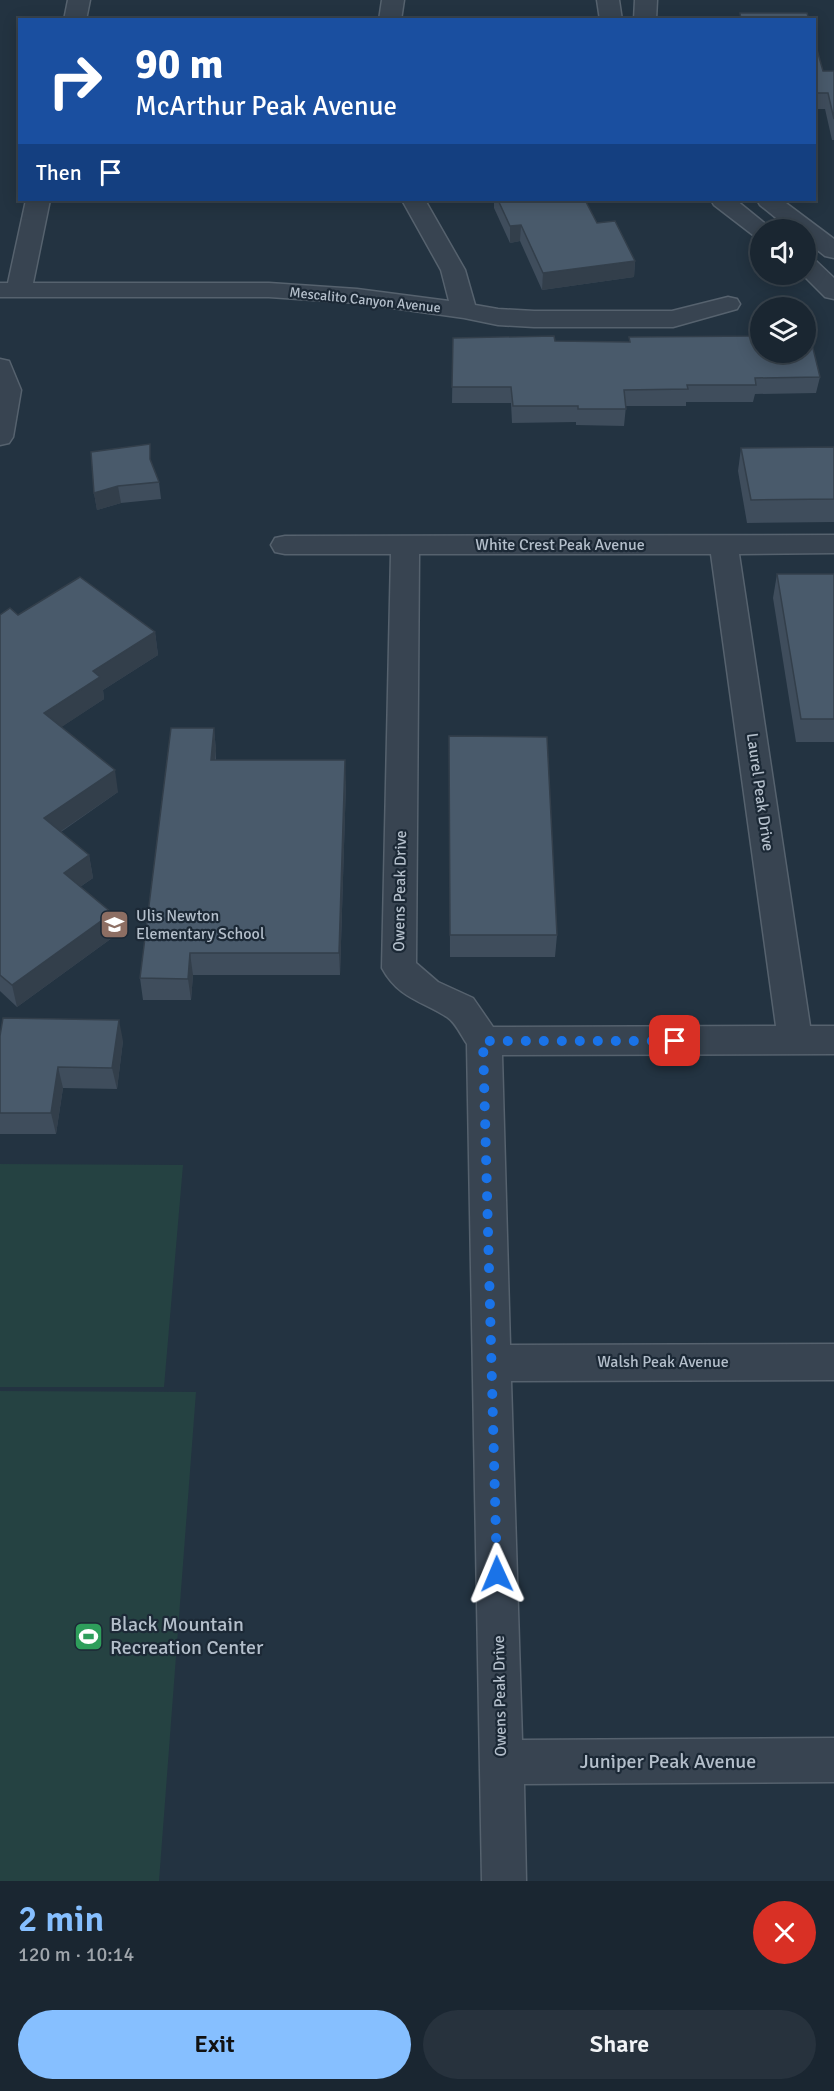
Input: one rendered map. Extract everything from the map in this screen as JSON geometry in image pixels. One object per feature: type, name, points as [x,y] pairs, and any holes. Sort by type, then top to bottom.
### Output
[{"type":"street","points":[[75,18],[79,0]]},
{"type":"street","points":[[390,18],[393,0]]},
{"type":"street","points":[[608,0],[611,18]]},
{"type":"street","points":[[645,18],[646,0]]},
{"type":"street","points":[[9,290],[38,201]]},
{"type":"street","points":[[415,201],[453,270],[464,310]]},
{"type":"street","points":[[723,201],[750,222]]},
{"type":"street","points":[[769,201],[834,251]]},
{"type":"street","points":[[816,275],[834,292]]},
{"type":"street","name":"Mescalito Canyon Avenue","points":[[9,290],[269,290],[357,296],[464,310],[498,317],[534,320],[673,319],[728,304]]},
{"type":"street","points":[[0,367],[8,390],[0,437]]},
{"type":"street","name":"Laurel Peak Drive","points":[[724,544],[795,1040]]},
{"type":"street","name":"White Crest Peak Avenue","points":[[285,545],[834,544]]},
{"type":"street","name":"Owens Peak Drive","points":[[405,545],[399,968],[426,992],[461,1008],[483,1041],[504,1881]]},
{"type":"street","points":[[483,1041],[834,1040]]},
{"type":"street","name":"Walsh Peak Avenue","points":[[492,1363],[834,1362]]},
{"type":"street","name":"Juniper Peak Avenue","points":[[501,1762],[834,1760]]},
{"type":"green space","points":[[0,1164],[183,1165],[164,1387],[0,1387]]},
{"type":"green space","name":"Black Mountain Recreation Center","points":[[0,1391],[196,1392],[159,1881],[0,1881]]},
{"type":"building","points":[[740,13],[807,13],[808,18],[741,18]]},
{"type":"building","points":[[816,46],[823,71],[834,71],[834,119],[828,93],[816,93]]},
{"type":"building","points":[[498,201],[586,201],[597,223],[615,221],[635,261],[543,273],[521,225],[510,226]]},
{"type":"building","points":[[554,336],[555,341],[630,342],[629,337],[750,336],[750,363],[816,363],[816,361],[820,377],[755,378],[756,385],[687,385],[688,389],[624,390],[626,409],[513,406],[511,387],[452,387],[453,338]]},
{"type":"building","points":[[150,444],[150,459],[159,482],[118,486],[94,493],[91,452]]},
{"type":"building","points":[[834,447],[834,499],[751,500],[741,448]]},
{"type":"building","points":[[777,574],[834,574],[834,719],[801,719]]},
{"type":"building","points":[[80,577],[155,632],[93,671],[100,677],[44,713],[115,770],[44,818],[89,855],[64,873],[112,913],[12,985],[0,975],[0,615],[10,608],[18,615]]},
{"type":"building","points":[[171,728],[214,728],[211,760],[345,760],[339,953],[190,953],[188,979],[140,978]]},
{"type":"building","points":[[449,736],[547,737],[557,935],[450,935]]},
{"type":"building","points":[[3,1018],[119,1020],[112,1068],[58,1067],[51,1113],[0,1113],[0,1036]]},
{"type":"place","name":"Ulis Newton Elementary School","points":[[115,925]]},
{"type":"place","name":"Black Mountain Recreation Center","points":[[89,1636]]},
{"type":"route","points":[[497,1574],[483,1041],[675,1041]]}]
